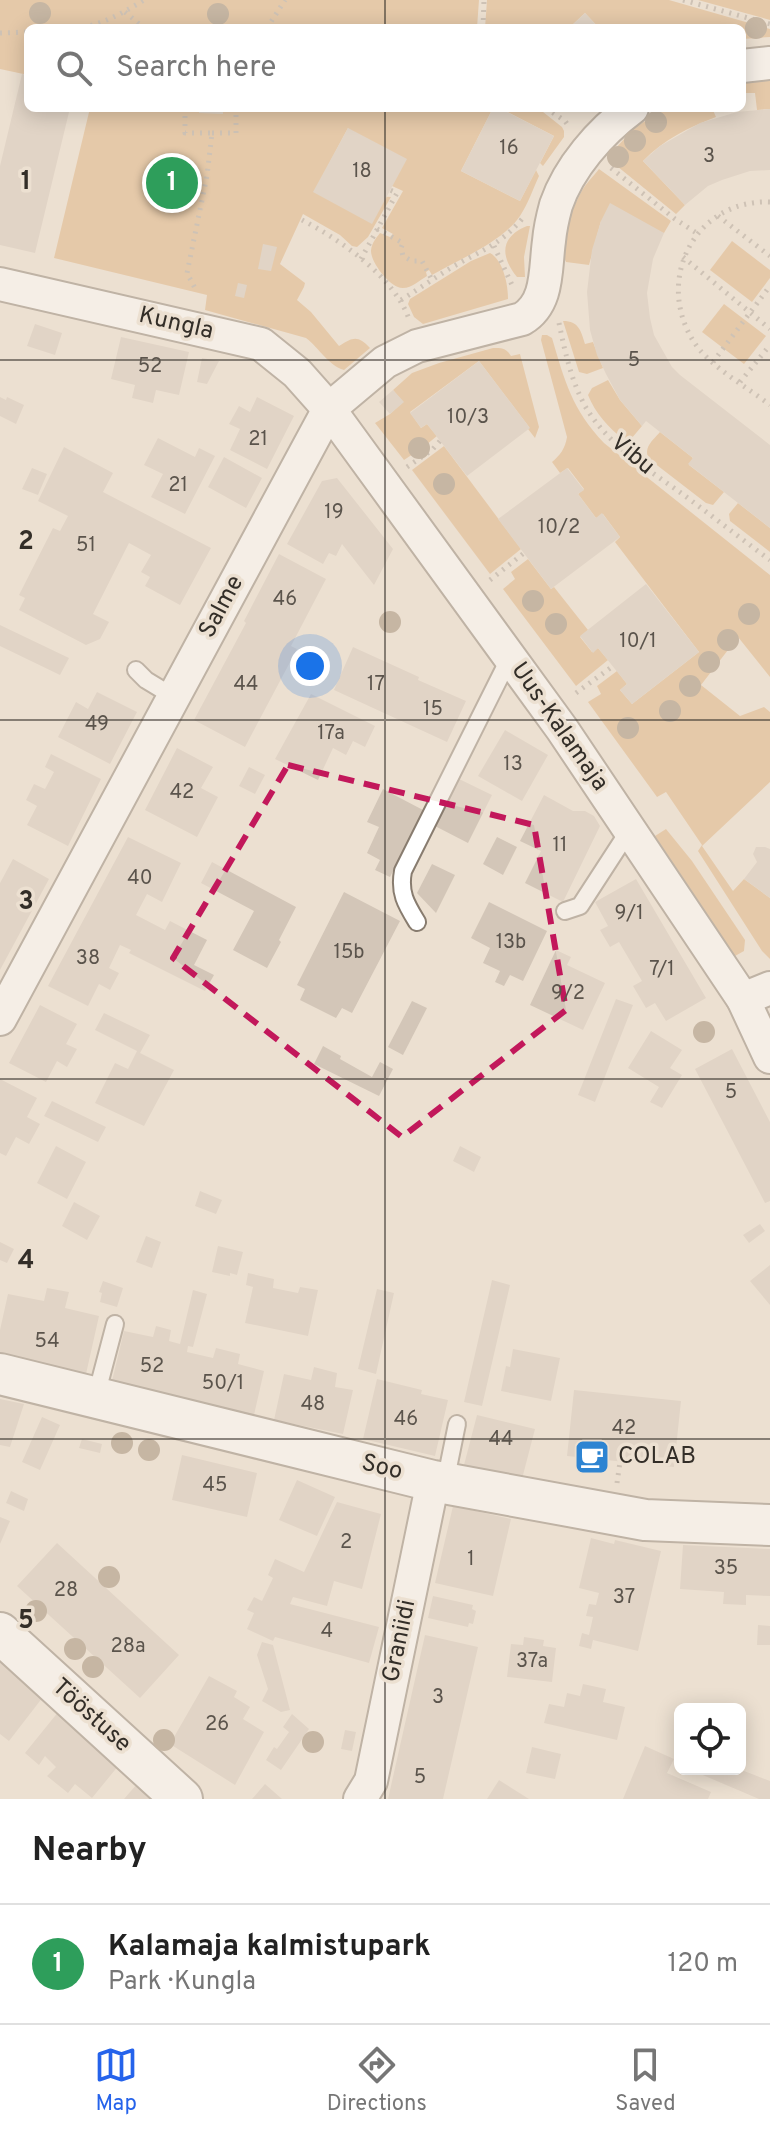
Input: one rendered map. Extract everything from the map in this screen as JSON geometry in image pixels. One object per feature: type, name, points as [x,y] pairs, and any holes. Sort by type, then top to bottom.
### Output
[{"type":"street","points":[[746,66],[770,63]]},
{"type":"street","points":[[539,298],[557,204],[568,179],[588,149],[628,112]]},
{"type":"street","name":"Kungla","points":[[0,284],[261,344],[297,373],[329,409]]},
{"type":"street","name":"Salme","points":[[0,1019],[329,409],[385,362],[417,346],[522,319],[539,298]]},
{"type":"street","name":"Uus-Kalamaja","points":[[329,409],[562,729],[630,829],[757,993],[770,1057]]},
{"type":"street","name":"Soo","points":[[0,1374],[439,1482],[645,1520],[770,1525]]},
{"type":"street","name":"Graniidi","points":[[360,1799],[371,1781],[439,1482]]},
{"type":"street","name":"Tööstuse","points":[[0,1633],[182,1799]]},
{"type":"lane","points":[[417,922],[400,884],[403,871],[510,657]]},
{"type":"lane","points":[[136,670],[174,697]]},
{"type":"lane","points":[[565,911],[580,906],[630,829]]},
{"type":"lane","points":[[95,1398],[115,1324]]},
{"type":"lane","points":[[439,1482],[457,1424]]},
{"type":"path","points":[[95,24],[144,0]]},
{"type":"path","points":[[270,24],[285,0]]},
{"type":"path","points":[[483,24],[484,0]]},
{"type":"path","points":[[683,0],[770,24]]},
{"type":"path","points":[[125,12],[139,24]]},
{"type":"path","points":[[0,33],[24,32]]},
{"type":"path","points":[[185,112],[185,133],[236,133],[236,112]]},
{"type":"path","points":[[197,292],[187,273],[207,176],[212,133]]},
{"type":"path","points":[[588,149],[698,234]]},
{"type":"path","points":[[361,259],[397,193],[390,190]]},
{"type":"path","points":[[770,202],[740,205],[718,216],[698,234],[683,257],[677,290],[684,325],[696,346],[770,404]]},
{"type":"path","points":[[718,216],[770,256]]},
{"type":"path","points":[[401,300],[494,246],[511,233],[524,217]]},
{"type":"path","points":[[302,220],[333,236],[361,259],[401,300],[413,331]]},
{"type":"path","points":[[377,229],[403,243],[403,256],[412,261],[422,261],[432,280]]},
{"type":"path","name":"Vibu","points":[[494,246],[509,275],[539,298],[576,387],[601,429],[631,457],[770,560]]},
{"type":"path","points":[[683,257],[770,329]]},
{"type":"path","points":[[713,362],[770,286]]},
{"type":"path","points":[[740,382],[770,345]]},
{"type":"path","points":[[404,469],[440,441]]},
{"type":"path","points":[[490,581],[524,553]]},
{"type":"path","points":[[576,693],[613,666]]},
{"type":"highlighted area","points":[[288,765],[534,825],[566,1010],[402,1137],[173,958]]},
{"type":"shaded area","points":[[0,0],[479,0],[477,24],[24,24],[24,74],[0,69]]},
{"type":"shaded area","points":[[487,0],[669,0],[770,29],[770,37],[746,39],[746,24],[595,24],[585,13],[573,24],[485,24]]},
{"type":"shaded area","points":[[698,0],[770,0],[770,20]]},
{"type":"shaded area","points":[[770,78],[770,109],[757,110],[755,93],[746,93],[746,80]]},
{"type":"shaded area","points":[[89,112],[491,112],[461,171],[520,201],[536,170],[539,176],[520,216],[503,234],[432,275],[429,270],[427,276],[413,285],[398,287],[382,274],[371,250],[380,233],[390,237],[393,234],[382,228],[403,191],[392,186],[348,128],[314,192],[391,197],[368,237],[357,247],[303,214],[280,264],[305,283],[297,300],[339,346],[355,339],[370,348],[344,370],[329,361],[306,338],[205,310],[207,295],[54,258]]},
{"type":"shaded area","points":[[508,112],[543,112],[562,127],[564,137],[543,166],[540,163],[554,136]]},
{"type":"shaded area","points":[[659,112],[714,112],[716,117],[677,135],[643,161],[685,205],[676,214],[607,158],[633,129]]},
{"type":"shaded area","points":[[599,169],[671,221],[664,233],[601,221],[589,265],[566,262],[565,236],[571,215],[583,189]]},
{"type":"shaded area","points":[[530,226],[524,257],[525,277],[517,277],[506,255],[507,241]]},
{"type":"shaded area","points":[[732,241],[770,270],[770,278],[752,302],[710,270]]},
{"type":"shaded area","points":[[490,253],[501,267],[508,299],[423,324],[414,317],[408,304],[410,299],[471,261]]},
{"type":"shaded area","points":[[724,304],[766,336],[744,364],[702,332]]},
{"type":"shaded area","points":[[563,321],[576,325],[585,344],[593,342],[603,368],[587,374],[579,372]]},
{"type":"shaded area","points":[[542,335],[552,338],[571,394],[584,418],[604,443],[770,575],[770,677],[738,637],[701,685],[740,716],[764,707],[770,712],[770,782],[702,846],[733,891],[744,879],[770,898],[770,959],[698,851],[702,845],[666,792],[657,797],[588,702],[601,694],[597,686],[617,671],[627,684],[620,690],[632,704],[699,652],[615,542],[620,537],[603,514],[596,518],[578,494],[584,489],[568,468],[560,473],[552,462],[562,451],[567,437]]},
{"type":"shaded area","points":[[493,348],[504,349],[511,356],[520,354],[539,427],[535,438],[479,361],[410,412],[421,428],[427,424],[437,436],[421,454],[416,452],[404,460],[375,423],[403,402],[393,390],[412,373]]},
{"type":"shaded area","points":[[608,380],[642,426],[631,439],[624,440],[608,425],[588,395],[592,388]]},
{"type":"shaded area","points":[[660,432],[693,458],[689,465],[724,492],[713,505],[706,503],[649,459],[648,448]]},
{"type":"shaded area","points":[[444,446],[521,549],[490,574],[412,470]]},
{"type":"shaded area","points":[[738,503],[770,528],[770,552],[730,521],[729,514]]},
{"type":"shaded area","points":[[528,559],[588,630],[580,637],[592,652],[598,648],[608,660],[576,686],[503,589],[515,579],[511,572]]},
{"type":"shaded area","points":[[666,829],[692,861],[745,940],[744,951],[735,956],[655,836]]},
{"type":"building","points":[[585,13],[595,24],[573,24]]},
{"type":"building","points":[[24,74],[24,112],[69,112],[35,253],[0,245],[0,166]]},
{"type":"building","points":[[770,109],[770,170],[750,171],[722,180],[708,186],[685,205],[643,161],[660,146],[700,123],[746,111]]},
{"type":"building","points":[[491,112],[507,112],[554,136],[520,201],[461,171]]},
{"type":"building","points":[[348,128],[407,159],[372,224],[313,192]]},
{"type":"building","points":[[610,203],[664,233],[653,259],[647,293],[654,335],[672,367],[770,445],[770,528],[688,464],[693,458],[646,421],[642,426],[620,400],[606,374],[590,330],[587,292],[592,250]]},
{"type":"building","points":[[263,244],[277,247],[271,271],[258,269]]},
{"type":"building","points":[[238,283],[247,285],[244,298],[235,296]]},
{"type":"building","points":[[35,324],[62,333],[55,355],[27,346]]},
{"type":"building","points":[[121,337],[189,352],[179,395],[156,390],[153,403],[132,398],[135,385],[111,379]]},
{"type":"building","points":[[202,358],[219,361],[207,384],[197,382]]},
{"type":"building","points":[[479,361],[530,428],[467,476],[427,424],[421,428],[410,413]]},
{"type":"building","points":[[393,390],[404,402],[390,414],[379,402]]},
{"type":"building","points":[[0,397],[24,405],[16,424],[0,416]]},
{"type":"building","points":[[257,397],[294,416],[267,469],[230,450],[240,429],[229,424],[239,406],[250,412]]},
{"type":"building","points":[[158,438],[195,457],[199,448],[215,456],[185,514],[151,497],[163,474],[144,465]]},
{"type":"building","points":[[64,447],[113,473],[103,492],[211,548],[180,605],[145,586],[150,577],[141,572],[151,555],[129,543],[93,614],[109,622],[100,639],[86,645],[19,610],[25,598],[19,595],[53,528],[60,531],[68,516],[38,501]]},
{"type":"building","points":[[224,457],[262,478],[246,508],[208,487]]},
{"type":"building","points":[[32,468],[47,474],[38,495],[22,489]]},
{"type":"building","points":[[567,468],[584,490],[578,494],[596,518],[602,513],[620,537],[551,589],[498,519]]},
{"type":"building","points":[[337,478],[393,549],[374,585],[342,544],[336,556],[329,553],[323,564],[287,544],[322,481]]},
{"type":"building","points":[[279,554],[326,579],[291,646],[297,649],[245,747],[194,720]]},
{"type":"building","points":[[646,584],[699,652],[632,704],[620,690],[627,684],[598,648],[593,653],[580,636]]},
{"type":"building","points":[[0,625],[69,658],[60,675],[0,646]]},
{"type":"building","points":[[353,647],[466,701],[447,742],[334,690]]},
{"type":"building","points":[[97,692],[137,712],[110,764],[58,737],[76,702],[88,709]]},
{"type":"building","points":[[311,694],[375,726],[365,747],[353,741],[346,755],[333,748],[318,780],[275,759]]},
{"type":"building","points":[[505,730],[548,755],[522,801],[478,776]]},
{"type":"building","points":[[177,748],[213,767],[201,788],[218,797],[197,837],[145,810]]},
{"type":"building","points":[[51,754],[101,779],[68,846],[27,825],[37,806],[26,800],[34,784],[45,789],[54,772],[45,767]]},
{"type":"building","points":[[249,767],[265,775],[255,794],[239,786]]},
{"type":"building","points":[[457,778],[492,795],[468,843],[433,825]]},
{"type":"building","points":[[383,789],[423,810],[390,877],[375,870],[380,860],[367,853],[379,827],[367,822]]},
{"type":"building","points":[[544,795],[573,811],[585,811],[594,816],[600,826],[563,902],[525,883],[541,851],[520,841]]},
{"type":"building","points":[[128,837],[181,863],[162,902],[147,894],[136,915],[165,930],[170,921],[207,940],[194,965],[214,975],[205,991],[129,953],[131,950],[120,945],[109,968],[119,973],[110,990],[99,984],[88,1006],[48,986]]},
{"type":"building","points":[[497,837],[517,847],[503,875],[483,864]]},
{"type":"building","points":[[756,847],[770,849],[770,898],[744,879],[757,862],[753,854]]},
{"type":"building","points":[[13,859],[49,879],[0,970],[0,883]]},
{"type":"building","points":[[212,862],[296,907],[267,968],[233,950],[254,911],[201,883]]},
{"type":"building","points":[[432,864],[455,875],[436,913],[417,893]]},
{"type":"building","points":[[636,879],[706,998],[666,1021],[655,1003],[646,1008],[633,986],[642,981],[619,942],[610,947],[600,930],[608,926],[595,902]]},
{"type":"building","points":[[344,892],[400,921],[352,1013],[342,1008],[336,1018],[300,1000],[305,989],[297,985]]},
{"type":"building","points":[[489,902],[547,931],[523,981],[510,975],[504,986],[495,982],[500,971],[483,963],[490,948],[471,938]]},
{"type":"building","points":[[556,950],[571,957],[567,965],[605,983],[583,1030],[530,1005]]},
{"type":"building","points":[[616,999],[633,1005],[595,1102],[578,1095]]},
{"type":"building","points":[[412,1001],[427,1008],[403,1055],[388,1047]]},
{"type":"building","points":[[40,1005],[77,1024],[66,1044],[77,1049],[67,1067],[57,1061],[46,1082],[9,1063]]},
{"type":"building","points":[[104,1013],[150,1035],[140,1053],[174,1070],[144,1126],[95,1103],[115,1063],[128,1069],[137,1051],[95,1030]]},
{"type":"building","points":[[651,1031],[682,1050],[670,1068],[682,1075],[662,1108],[650,1102],[659,1087],[628,1068]]},
{"type":"building","points":[[323,1046],[372,1077],[380,1062],[393,1069],[379,1096],[314,1064]]},
{"type":"building","points":[[732,1049],[770,1122],[770,1201],[765,1203],[695,1069]]},
{"type":"building","points":[[0,1079],[37,1098],[27,1117],[40,1124],[29,1144],[16,1137],[6,1156],[0,1153]]},
{"type":"building","points":[[52,1101],[106,1127],[98,1142],[44,1116]]},
{"type":"building","points":[[56,1146],[86,1162],[67,1199],[37,1183]]},
{"type":"building","points":[[460,1146],[481,1157],[474,1172],[453,1161]]},
{"type":"building","points":[[200,1191],[222,1200],[216,1214],[195,1206]]},
{"type":"building","points":[[74,1202],[100,1216],[87,1240],[62,1226]]},
{"type":"building","points":[[760,1224],[765,1231],[749,1243],[743,1235]]},
{"type":"building","points":[[146,1236],[161,1242],[152,1268],[136,1262]]},
{"type":"building","points":[[0,1242],[14,1249],[7,1263],[0,1260]]},
{"type":"building","points":[[218,1246],[243,1252],[237,1275],[212,1272]]},
{"type":"building","points":[[770,1265],[770,1305],[750,1281]]},
{"type":"building","points":[[248,1273],[274,1279],[273,1288],[298,1293],[300,1287],[318,1290],[308,1336],[245,1323],[253,1287],[246,1285]]},
{"type":"building","points":[[492,1280],[510,1285],[482,1406],[464,1402]]},
{"type":"building","points":[[103,1281],[123,1288],[117,1307],[100,1302],[102,1293],[99,1292]]},
{"type":"building","points":[[47,1288],[69,1292],[65,1308],[99,1316],[86,1374],[0,1354],[0,1330],[8,1294],[44,1301]]},
{"type":"building","points":[[377,1289],[394,1293],[376,1374],[358,1369]]},
{"type":"building","points":[[193,1290],[207,1294],[193,1347],[188,1346],[187,1352],[213,1358],[216,1348],[240,1354],[238,1364],[264,1371],[254,1415],[112,1381],[124,1331],[153,1337],[156,1326],[171,1330],[169,1341],[180,1344]]},
{"type":"building","points":[[513,1349],[560,1358],[551,1401],[501,1391]]},
{"type":"building","points":[[314,1367],[337,1373],[335,1387],[353,1390],[343,1434],[274,1420],[284,1374],[311,1380]]},
{"type":"building","points":[[377,1379],[448,1400],[435,1456],[363,1439]]},
{"type":"building","points":[[574,1390],[681,1401],[674,1467],[567,1456]]},
{"type":"building","points":[[0,1399],[24,1404],[10,1447],[0,1445]]},
{"type":"building","points":[[477,1415],[535,1429],[522,1479],[464,1465]]},
{"type":"building","points":[[42,1417],[60,1425],[40,1470],[22,1462]]},
{"type":"building","points":[[82,1439],[102,1444],[100,1453],[79,1448]]},
{"type":"building","points":[[182,1455],[257,1473],[247,1517],[172,1500]]},
{"type":"building","points":[[297,1480],[335,1497],[317,1536],[279,1520]]},
{"type":"building","points":[[11,1491],[28,1499],[24,1511],[6,1503]]},
{"type":"building","points":[[337,1502],[381,1514],[362,1589],[334,1581],[327,1606],[293,1597],[290,1604],[379,1627],[369,1663],[275,1637],[273,1641],[247,1629],[254,1613],[247,1610],[254,1597],[262,1601],[273,1578],[268,1575],[275,1559],[304,1572]]},
{"type":"building","points":[[453,1506],[511,1519],[493,1596],[435,1583]]},
{"type":"building","points":[[0,1517],[10,1521],[0,1544]]},
{"type":"building","points":[[591,1538],[614,1544],[615,1540],[661,1551],[638,1651],[593,1640],[591,1649],[579,1646],[582,1633],[589,1635],[593,1617],[586,1616],[589,1604],[596,1605],[599,1593],[579,1588]]},
{"type":"building","points":[[57,1543],[179,1655],[140,1698],[17,1586]]},
{"type":"building","points":[[683,1545],[770,1549],[770,1596],[746,1595],[746,1605],[723,1604],[724,1592],[680,1589]]},
{"type":"building","points":[[433,1596],[473,1605],[472,1609],[476,1611],[473,1624],[469,1623],[468,1627],[428,1618]]},
{"type":"building","points":[[758,1625],[770,1626],[770,1645],[757,1645]]},
{"type":"building","points":[[425,1635],[478,1647],[443,1799],[388,1799]]},
{"type":"building","points":[[524,1637],[544,1640],[543,1646],[556,1648],[552,1682],[507,1677],[511,1644],[523,1645]]},
{"type":"building","points":[[262,1642],[273,1645],[290,1710],[281,1712],[262,1701],[268,1689],[257,1655]]},
{"type":"building","points":[[0,1658],[43,1697],[9,1741],[0,1734]]},
{"type":"building","points":[[209,1676],[237,1691],[234,1697],[250,1707],[243,1719],[264,1732],[235,1785],[170,1744]]},
{"type":"building","points":[[583,1684],[606,1689],[603,1702],[625,1707],[617,1740],[544,1723],[549,1704],[564,1707],[567,1693],[580,1696]]},
{"type":"building","points":[[59,1711],[119,1765],[92,1798],[75,1784],[68,1793],[47,1776],[56,1767],[45,1756],[39,1765],[25,1753]]},
{"type":"building","points":[[292,1714],[309,1729],[281,1770],[266,1760],[289,1732],[283,1727]]},
{"type":"building","points":[[345,1730],[356,1732],[352,1751],[341,1749]]},
{"type":"building","points":[[645,1746],[674,1759],[667,1773],[711,1792],[708,1799],[623,1799]]},
{"type":"building","points":[[532,1747],[561,1754],[555,1779],[526,1773]]},
{"type":"building","points":[[746,1772],[770,1781],[770,1799],[759,1799],[703,1775],[746,1775]]},
{"type":"building","points":[[499,1780],[529,1799],[487,1799]]},
{"type":"building","points":[[137,1784],[154,1799],[124,1799]]},
{"type":"building","points":[[265,1784],[282,1799],[252,1799]]},
{"type":"place","name":"Kalamaja kalmistupark","points":[[172,183]]},
{"type":"place","name":"COLAB","points":[[592,1457]]}]
